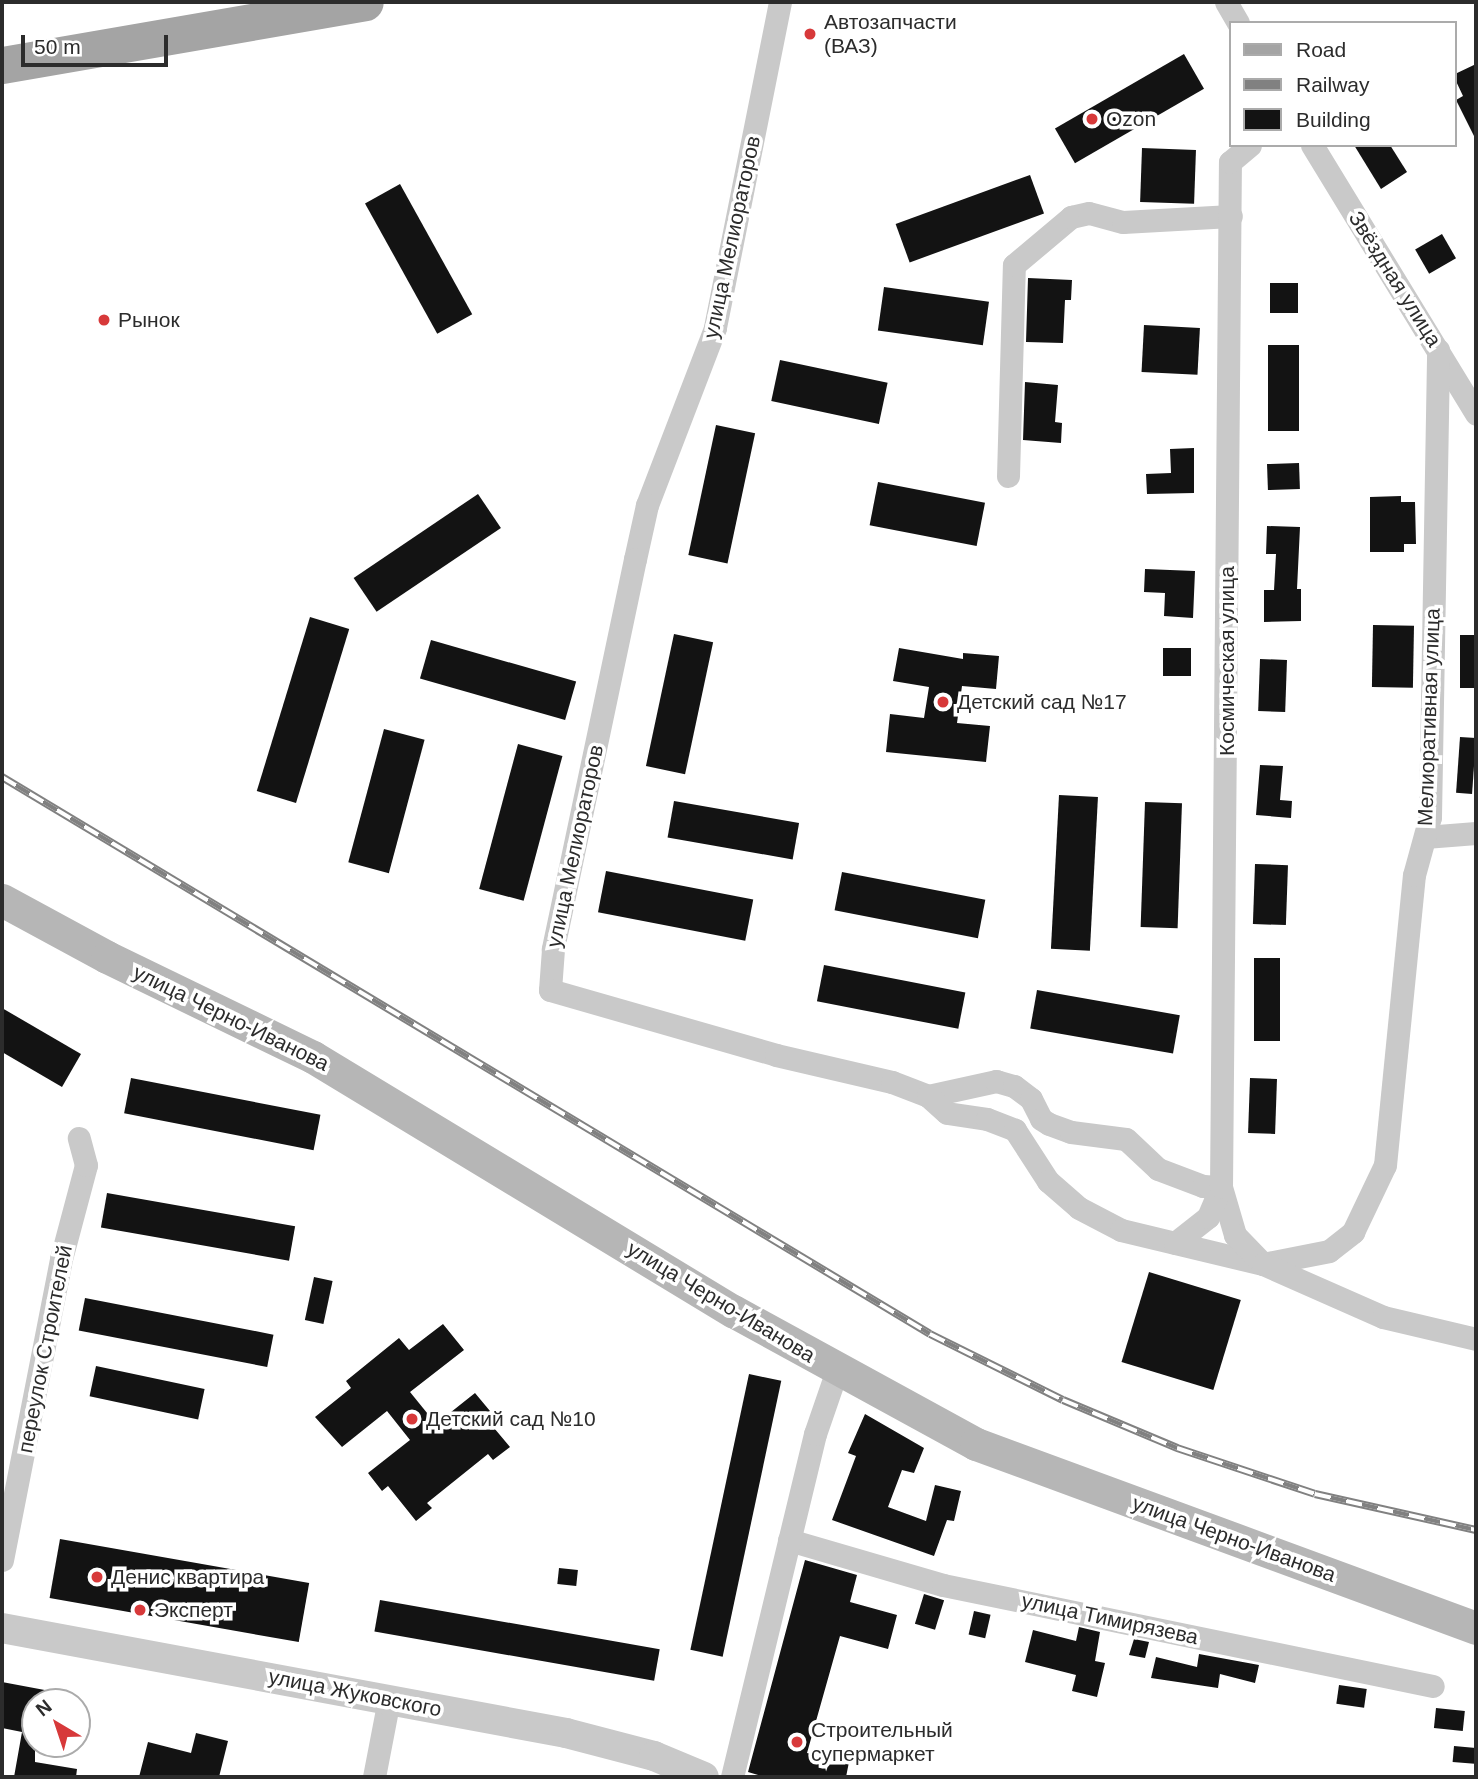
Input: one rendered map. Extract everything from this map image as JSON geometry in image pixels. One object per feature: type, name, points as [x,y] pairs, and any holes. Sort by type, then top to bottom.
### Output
[{"type":"main road","points":[[2,65],[365,2]]},
{"type":"main road","name":"улица Черно-Иванова","points":[[2,900],[107,957],[313,1057],[837,1370],[976,1444],[1476,1628]]},
{"type":"street","name":"улица Мелиораторов","points":[[780,2],[717,319],[647,505],[553,949],[550,990],[776,1055],[892,1082],[928,1096]]},
{"type":"street","points":[[1226,2],[1237,21]]},
{"type":"street","name":"Космическая улица","points":[[1221,1187],[1230,162],[1248,147]]},
{"type":"street","name":"Звёздная улица","points":[[1313,147],[1476,414]]},
{"type":"street","points":[[1008,476],[1014,265],[1071,217],[1089,213],[1124,222],[1231,216]]},
{"type":"street","name":"Мелиоративная улица","points":[[1262,1264],[1329,1251],[1341,1243],[1353,1232],[1385,1165],[1414,875],[1430,817],[1438,350]]},
{"type":"street","points":[[1425,837],[1476,833]]},
{"type":"street","points":[[928,1096],[996,1081],[1014,1086],[1031,1099],[1049,1124],[1126,1139],[1140,1156],[1175,1177],[1221,1187]]},
{"type":"street","points":[[928,1096],[947,1112],[987,1119],[1015,1130],[1048,1181],[1079,1208],[1121,1230],[1262,1264],[1383,1317],[1476,1339]]},
{"type":"street","name":"переулок Строителей","points":[[2,1560],[61,1259],[86,1166],[79,1138]]},
{"type":"street","points":[[1175,1242],[1208,1217],[1221,1187]]},
{"type":"street","points":[[1221,1187],[1235,1234],[1262,1264]]},
{"type":"street","points":[[732,1777],[815,1434],[837,1370]]},
{"type":"street","name":"улица Тимирязева","points":[[789,1540],[943,1585],[1433,1686]]},
{"type":"street","name":"улица Жуковского","points":[[2,1628],[566,1733],[654,1756],[704,1777]]},
{"type":"street","points":[[374,1777],[389,1699]]},
{"type":"building","points":[[1184,54],[1204,89],[1075,163],[1055,128]]},
{"type":"building","points":[[1476,64],[1476,140],[1457,102],[1463,96],[1457,83],[1457,73]]},
{"type":"building","points":[[1355,147],[1391,147],[1407,172],[1381,189]]},
{"type":"building","points":[[1142,148],[1196,150],[1194,204],[1140,202]]},
{"type":"building","points":[[1030,175],[1044,214],[910,262],[896,224]]},
{"type":"building","points":[[400,184],[472,314],[437,334],[365,203]]},
{"type":"building","points":[[1442,234],[1456,258],[1429,274],[1415,250]]},
{"type":"building","points":[[1028,278],[1072,280],[1071,300],[1065,300],[1063,343],[1026,342]]},
{"type":"building","points":[[1270,283],[1298,283],[1298,313],[1270,313]]},
{"type":"building","points":[[884,287],[989,302],[983,345],[878,331]]},
{"type":"building","points":[[1144,325],[1200,328],[1197,375],[1142,372]]},
{"type":"building","points":[[1268,345],[1299,345],[1299,431],[1268,431]]},
{"type":"building","points":[[780,360],[888,383],[879,424],[771,401]]},
{"type":"building","points":[[1025,382],[1058,385],[1055,422],[1062,423],[1061,443],[1023,440]]},
{"type":"building","points":[[716,425],[755,433],[727,563],[688,555]]},
{"type":"building","points":[[1194,448],[1194,493],[1147,494],[1146,474],[1171,473],[1170,449]]},
{"type":"building","points":[[1299,463],[1300,489],[1268,490],[1267,464]]},
{"type":"building","points":[[878,482],[985,503],[977,546],[870,525]]},
{"type":"building","points":[[478,494],[501,528],[377,612],[354,578]]},
{"type":"building","points":[[1401,496],[1401,502],[1415,502],[1416,544],[1404,544],[1404,552],[1370,552],[1370,497]]},
{"type":"building","points":[[1267,526],[1300,527],[1297,589],[1301,589],[1301,621],[1264,622],[1264,590],[1274,590],[1276,554],[1266,554]]},
{"type":"building","points":[[1145,569],[1195,571],[1193,618],[1164,616],[1165,593],[1144,592]]},
{"type":"building","points":[[310,617],[349,629],[296,803],[257,791]]},
{"type":"building","points":[[1373,625],[1414,626],[1413,688],[1372,687]]},
{"type":"building","points":[[674,634],[713,642],[685,774],[646,766]]},
{"type":"building","points":[[1460,635],[1476,635],[1476,688],[1460,688]]},
{"type":"building","points":[[431,640],[576,682],[565,720],[420,678]]},
{"type":"building","name":"Детский сад №17","points":[[899,648],[963,659],[963,653],[999,656],[996,689],[962,686],[957,723],[990,726],[986,762],[886,752],[890,714],[924,718],[929,687],[893,681]]},
{"type":"building","points":[[1163,648],[1191,648],[1191,676],[1163,676]]},
{"type":"building","points":[[1260,659],[1287,660],[1285,712],[1258,711]]},
{"type":"building","points":[[384,729],[425,740],[389,873],[348,862]]},
{"type":"building","points":[[1460,737],[1476,738],[1472,794],[1456,793]]},
{"type":"building","points":[[518,744],[562,756],[524,901],[479,889]]},
{"type":"building","points":[[1260,765],[1283,766],[1280,800],[1292,801],[1291,818],[1256,815]]},
{"type":"building","points":[[1059,795],[1098,797],[1090,951],[1051,949]]},
{"type":"building","points":[[674,801],[799,823],[793,859],[668,837]]},
{"type":"building","points":[[1145,802],[1182,803],[1178,928],[1141,927]]},
{"type":"building","points":[[1255,864],[1288,865],[1286,925],[1253,924]]},
{"type":"building","points":[[606,871],[753,900],[745,941],[598,912]]},
{"type":"building","points":[[842,872],[985,900],[978,938],[835,910]]},
{"type":"building","points":[[1254,958],[1280,958],[1280,1041],[1254,1041]]},
{"type":"building","points":[[824,965],[965,992],[958,1029],[817,1001]]},
{"type":"building","points":[[1037,990],[1180,1015],[1173,1054],[1030,1028]]},
{"type":"building","points":[[2,1008],[81,1054],[62,1087],[2,1052]]},
{"type":"building","points":[[131,1078],[320,1115],[314,1150],[124,1113]]},
{"type":"building","points":[[1250,1078],[1277,1079],[1275,1134],[1248,1133]]},
{"type":"building","points":[[107,1193],[295,1226],[289,1261],[101,1227]]},
{"type":"building","points":[[1149,1272],[1241,1300],[1213,1390],[1122,1362]]},
{"type":"building","points":[[314,1277],[333,1281],[323,1324],[305,1320]]},
{"type":"building","points":[[85,1298],[273,1335],[267,1367],[79,1330]]},
{"type":"building","points":[[443,1324],[464,1350],[410,1392],[436,1424],[475,1393],[490,1411],[484,1416],[510,1447],[493,1460],[488,1454],[427,1503],[432,1508],[416,1521],[388,1486],[382,1491],[368,1473],[410,1440],[387,1411],[342,1447],[315,1417],[351,1388],[346,1381],[399,1338],[409,1350]]},
{"type":"building","points":[[96,1366],[205,1389],[198,1419],[90,1396]]},
{"type":"building","points":[[749,1374],[781,1381],[723,1657],[690,1650]]},
{"type":"building","points":[[865,1414],[924,1448],[914,1473],[902,1470],[888,1507],[926,1521],[935,1485],[961,1491],[954,1521],[947,1520],[934,1556],[832,1520],[856,1456],[848,1453]]},
{"type":"building","points":[[60,1539],[309,1583],[299,1642],[50,1598]]},
{"type":"building","points":[[805,1560],[857,1575],[850,1602],[897,1615],[888,1649],[840,1636],[807,1753],[849,1762],[846,1777],[765,1777],[748,1772]]},
{"type":"building","points":[[559,1568],[578,1570],[576,1586],[557,1584]]},
{"type":"building","points":[[924,1594],[944,1600],[935,1630],[915,1624]]},
{"type":"building","points":[[380,1600],[660,1649],[654,1681],[374,1632]]},
{"type":"building","points":[[974,1611],[991,1615],[985,1638],[969,1634]]},
{"type":"building","points":[[1079,1627],[1100,1632],[1095,1661],[1105,1663],[1097,1697],[1072,1691],[1076,1675],[1025,1662],[1033,1630],[1076,1641]]},
{"type":"building","points":[[1134,1639],[1149,1642],[1145,1658],[1129,1655]]},
{"type":"building","points":[[1199,1654],[1259,1665],[1255,1683],[1220,1674],[1218,1688],[1151,1678],[1156,1657],[1197,1667]]},
{"type":"building","points":[[2,1682],[34,1688],[21,1688],[21,1732],[2,1728]]},
{"type":"building","points":[[1339,1685],[1367,1689],[1364,1708],[1336,1704]]},
{"type":"building","points":[[1436,1708],[1465,1711],[1463,1731],[1434,1728]]},
{"type":"building","points":[[196,1733],[228,1741],[219,1777],[139,1777],[148,1742],[191,1753]]},
{"type":"building","points":[[21,1738],[21,1758],[35,1758],[35,1762],[77,1769],[76,1777],[14,1777]]},
{"type":"building","points":[[1454,1746],[1476,1748],[1475,1764],[1453,1762]]},
{"type":"railway","points":[[2,777],[930,1334],[1063,1400],[1177,1448],[1315,1494],[1476,1530]]},
{"type":"place","name":"Автозапчасти (ВАЗ)","points":[[810,34]]},
{"type":"place","name":"Ozon","points":[[1092,119]]},
{"type":"place","name":"Рынок","points":[[104,320]]},
{"type":"place","name":"Детский сад №17","points":[[943,702]]},
{"type":"place","name":"Детский сад №10","points":[[412,1419]]},
{"type":"place","name":"Денис квартира","points":[[97,1577]]},
{"type":"place","name":"Эксперт","points":[[140,1610]]},
{"type":"place","name":"Строительный супермаркет","points":[[797,1742]]}]
